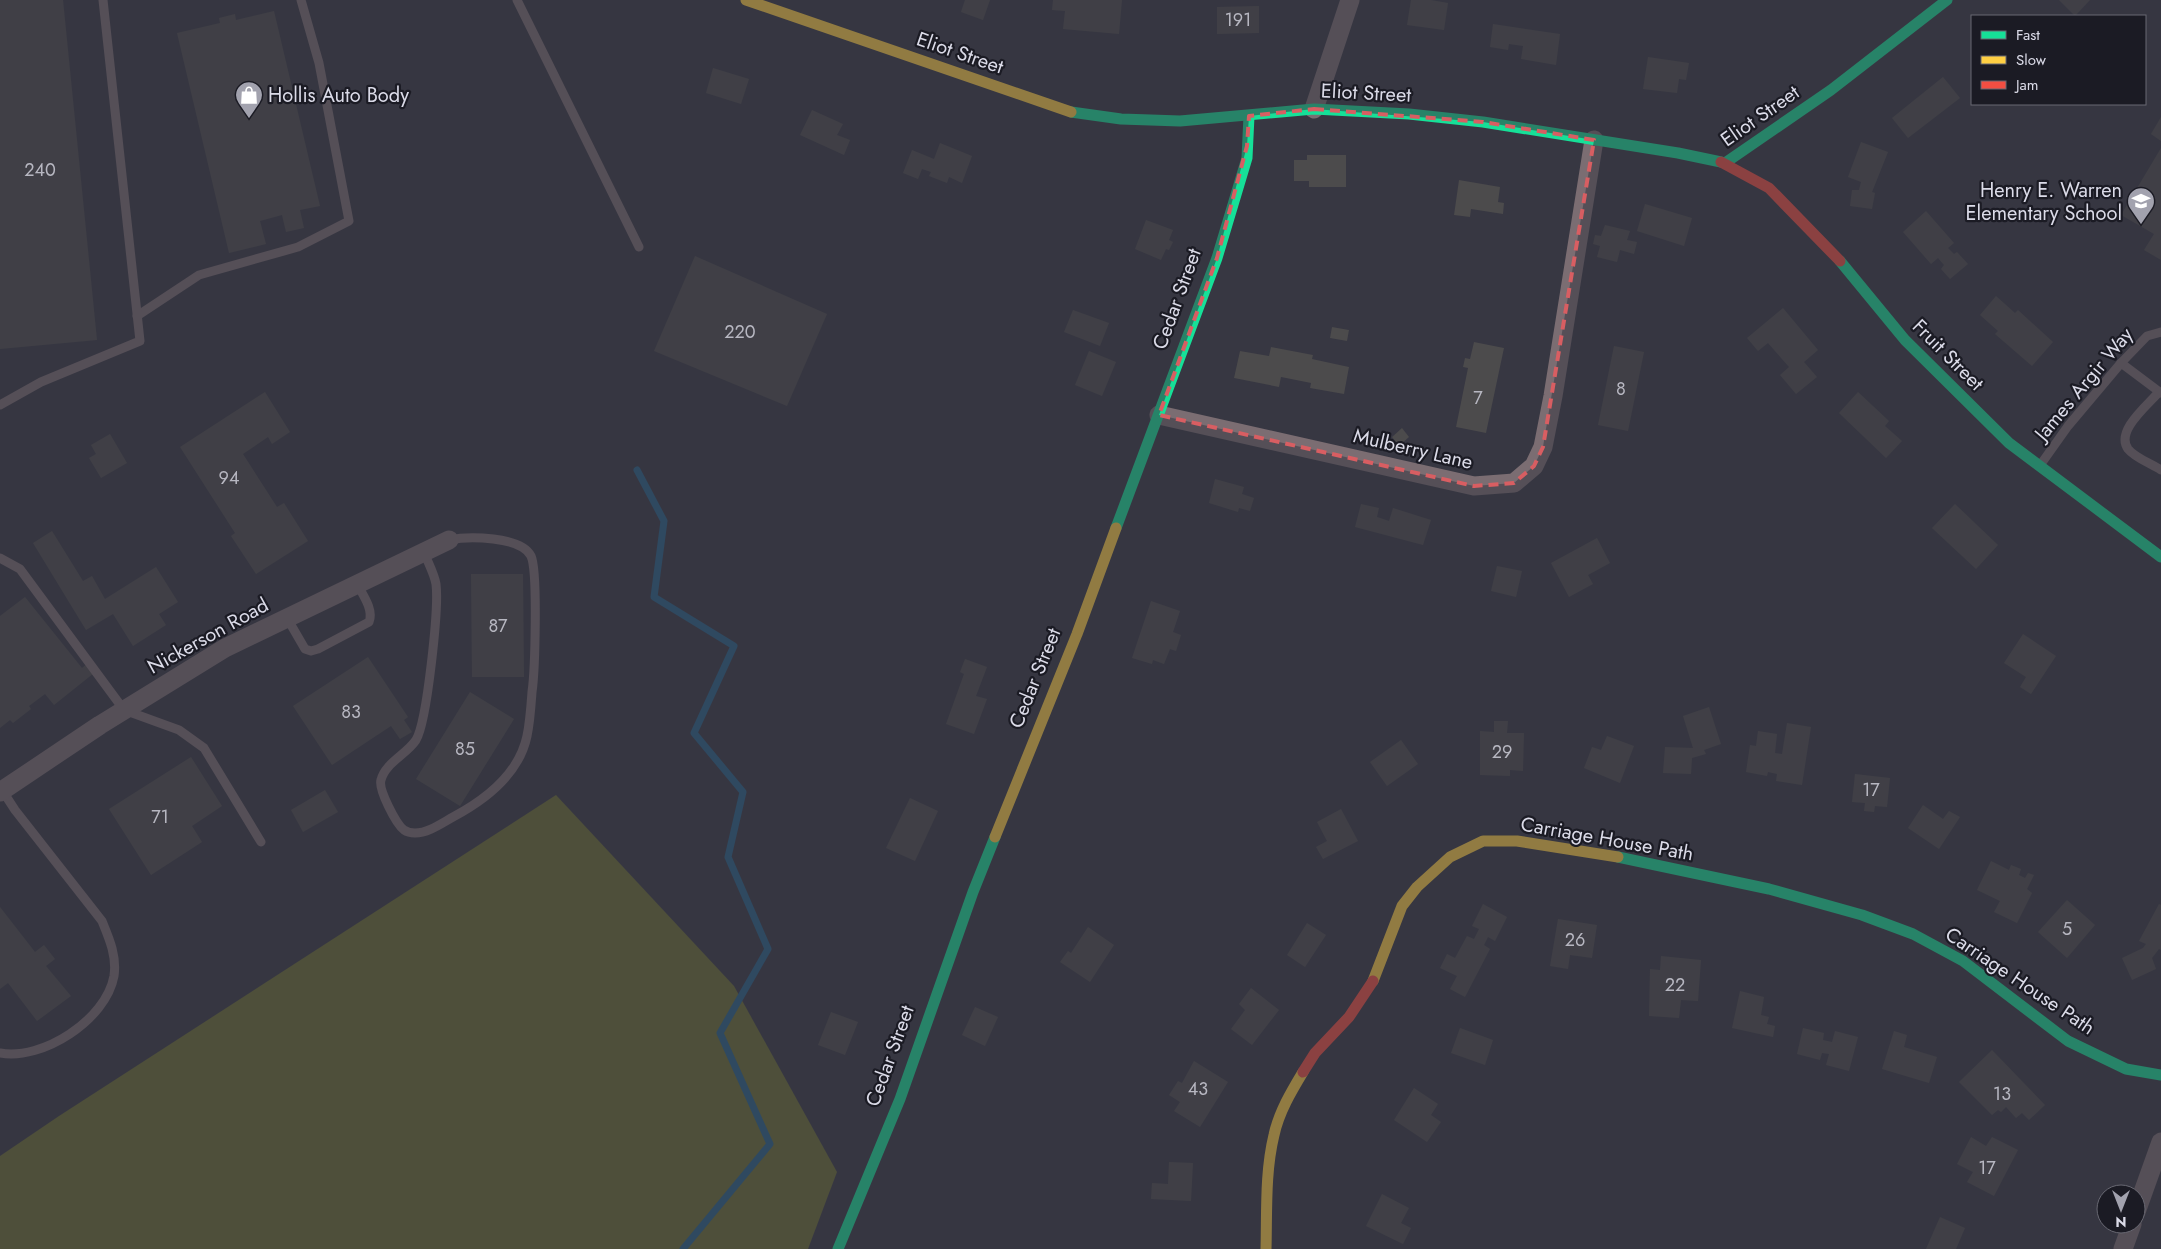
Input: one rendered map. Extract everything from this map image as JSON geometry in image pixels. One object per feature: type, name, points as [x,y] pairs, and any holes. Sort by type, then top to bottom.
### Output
[{"type":"street","name":"Eliot Street","points":[[746,0],[1067,111],[1121,120],[1180,121],[1314,109],[1409,114],[1483,122],[1678,153],[1725,163],[1831,90],[1947,0]]},
{"type":"street","points":[[1314,109],[1350,0]]},
{"type":"street","name":"Cedar Street","points":[[838,1249],[900,1099],[973,892],[1077,634],[1217,258],[1247,158],[1249,116]]},
{"type":"street","name":"Mulberry Lane","points":[[1159,415],[1474,486],[1514,483],[1534,466],[1542,447],[1553,396],[1594,140]]},
{"type":"street","name":"Fruit Street","points":[[1725,163],[1769,188],[1780,198],[1830,248],[1905,340],[2009,443],[2161,557]]},
{"type":"street","name":"Nickerson Road","points":[[1,791],[124,710],[224,648],[450,540]]},
{"type":"street","name":"Carriage House Path","points":[[1266,1249],[1267,1184],[1274,1134],[1286,1101],[1315,1053],[1349,1017],[1376,976],[1402,906],[1417,887],[1450,856],[1482,841],[1516,841],[1609,855],[1768,889],[1862,915],[1913,934],[1962,961],[2068,1041],[2126,1068],[2161,1075]]},
{"type":"street","points":[[2146,1184],[2161,1142]]},
{"type":"street","points":[[2123,1249],[2128,1234]]},
{"type":"lane","points":[[0,405],[41,382],[140,341],[103,0]]},
{"type":"lane","points":[[137,316],[199,275],[298,247],[349,221],[318,63],[301,0]]},
{"type":"lane","points":[[517,0],[639,247]]},
{"type":"lane","name":"James Argir Way","points":[[2039,466],[2068,426],[2121,363],[2147,336],[2161,332]]},
{"type":"lane","points":[[2121,363],[2160,392],[2127,428],[2125,437],[2129,451],[2161,470]]},
{"type":"lane","points":[[424,552],[432,572],[436,600],[433,642],[421,724],[416,740],[386,771],[380,781],[383,793],[399,824],[404,830],[413,833],[432,829],[463,812],[492,790],[513,770],[527,738],[534,680],[535,580],[531,556],[519,545],[503,540],[460,538],[450,540]]},
{"type":"lane","points":[[0,558],[20,569],[124,710],[178,730],[204,748],[261,842]]},
{"type":"lane","points":[[287,618],[305,648],[311,651],[318,649],[370,622],[372,616],[370,610],[357,584]]},
{"type":"lane","points":[[0,1052],[11,1055],[27,1054],[44,1048],[68,1034],[96,1011],[107,994],[114,976],[114,957],[110,939],[102,921],[1,791]]},
{"type":"highlighted area","points":[[1314,109],[1483,122],[1594,140],[1543,447],[1534,466],[1514,483],[1474,486],[1159,415],[1217,258],[1247,146],[1249,116]]},
{"type":"green space","points":[[556,795],[734,986],[837,1172],[808,1249],[0,1249],[0,1156]]},
{"type":"building","points":[[0,0],[63,0],[97,340],[0,349]]},
{"type":"building","points":[[965,0],[990,0],[983,20],[961,12]]},
{"type":"building","points":[[1053,0],[1122,0],[1119,34],[1063,29],[1065,11],[1052,10]]},
{"type":"building","points":[[1411,0],[1431,0],[1448,3],[1444,30],[1407,25]]},
{"type":"building","points":[[2059,0],[2090,0],[2076,15]]},
{"type":"building","points":[[1259,6],[1259,33],[1217,34],[1217,7]]},
{"type":"building","name":"Hollis Auto Body","points":[[274,11],[320,206],[300,210],[304,228],[286,232],[282,215],[260,221],[266,244],[229,253],[177,33],[220,23],[219,18],[235,14],[236,20]]},
{"type":"building","points":[[1493,24],[1560,34],[1556,65],[1521,59],[1523,46],[1509,44],[1508,50],[1490,47]]},
{"type":"building","points":[[1648,57],[1689,63],[1686,80],[1679,79],[1677,93],[1643,89]]},
{"type":"building","points":[[713,68],[749,79],[741,104],[706,93]]},
{"type":"building","points":[[1943,77],[1960,98],[1908,138],[1892,118]]},
{"type":"building","points":[[812,110],[843,124],[837,135],[850,140],[844,155],[800,135]]},
{"type":"building","points":[[2161,117],[2161,141],[2151,134]]},
{"type":"building","points":[[1861,142],[1888,152],[1872,192],[1875,193],[1872,209],[1850,206],[1852,190],[1859,190],[1861,182],[1848,177]]},
{"type":"building","points":[[940,143],[972,156],[962,183],[949,177],[947,183],[929,176],[931,172],[922,169],[918,179],[903,173],[912,150],[934,159]]},
{"type":"building","points":[[2161,148],[2161,260],[2144,250],[2154,234],[2121,215]]},
{"type":"building","points":[[1307,155],[1346,155],[1346,187],[1309,187],[1309,181],[1294,181],[1294,160],[1307,160]]},
{"type":"building","points":[[1459,180],[1500,187],[1498,202],[1504,203],[1503,214],[1471,209],[1470,217],[1454,215]]},
{"type":"building","points":[[1645,204],[1692,218],[1684,246],[1637,231]]},
{"type":"building","points":[[1926,211],[1954,243],[1948,248],[1954,254],[1957,252],[1968,264],[1950,279],[1941,269],[1944,265],[1938,258],[1931,264],[1903,232]]},
{"type":"building","points":[[1146,220],[1173,230],[1169,240],[1173,242],[1169,250],[1166,249],[1161,260],[1135,249]]},
{"type":"building","points":[[1605,225],[1630,231],[1627,240],[1637,242],[1634,254],[1620,250],[1617,262],[1597,257],[1600,246],[1593,244],[1595,235],[1601,236]]},
{"type":"building","points":[[695,256],[827,314],[787,406],[654,351]]},
{"type":"building","points":[[1996,296],[2015,313],[2018,310],[2053,342],[2032,366],[1995,334],[1998,331],[1980,315]]},
{"type":"building","points":[[1783,308],[1818,350],[1804,362],[1817,377],[1796,394],[1780,375],[1789,367],[1768,343],[1758,351],[1747,338]]},
{"type":"building","points":[[1073,310],[1109,323],[1100,346],[1064,332]]},
{"type":"building","points":[[1332,327],[1349,330],[1347,341],[1330,338]]},
{"type":"building","points":[[1474,342],[1504,348],[1486,433],[1456,427],[1468,368],[1463,367],[1465,358],[1470,359]]},
{"type":"building","points":[[1614,346],[1644,352],[1628,431],[1598,425]]},
{"type":"building","points":[[1271,347],[1313,355],[1312,359],[1349,367],[1344,394],[1310,388],[1311,383],[1281,377],[1279,387],[1234,378],[1240,351],[1269,356]]},
{"type":"building","points":[[1089,351],[1116,362],[1102,396],[1075,385]]},
{"type":"building","points":[[265,392],[290,432],[272,444],[268,437],[243,454],[277,507],[284,503],[308,541],[256,574],[231,536],[235,533],[180,447]]},
{"type":"building","points":[[1858,392],[1889,421],[1885,426],[1902,441],[1886,458],[1839,413]]},
{"type":"building","points":[[1402,428],[1409,437],[1399,446],[1392,437]]},
{"type":"building","points":[[110,434],[127,463],[101,478],[89,458],[96,454],[91,445]]},
{"type":"building","points":[[1215,479],[1244,487],[1242,494],[1254,498],[1250,511],[1239,508],[1238,512],[1209,503]]},
{"type":"building","points":[[1361,504],[1379,508],[1377,517],[1389,521],[1393,508],[1431,520],[1423,545],[1355,527]]},
{"type":"building","points":[[1955,504],[1998,545],[1976,569],[1932,528]]},
{"type":"building","points":[[52,531],[83,581],[92,576],[105,599],[156,567],[178,602],[159,614],[166,625],[133,646],[113,614],[86,630],[33,543]]},
{"type":"building","points":[[1597,538],[1610,563],[1588,575],[1593,584],[1569,597],[1551,563]]},
{"type":"building","points":[[1497,566],[1522,571],[1516,597],[1491,591]]},
{"type":"building","points":[[471,574],[523,574],[524,677],[472,677]]},
{"type":"building","points":[[25,597],[82,668],[87,664],[94,673],[54,705],[45,694],[29,706],[31,709],[13,723],[10,720],[0,728],[0,616]]},
{"type":"building","points":[[1151,601],[1180,611],[1173,632],[1181,635],[1176,651],[1170,649],[1164,664],[1153,660],[1152,664],[1132,658]]},
{"type":"building","points":[[2023,634],[2056,656],[2031,694],[2020,687],[2026,677],[2004,663]]},
{"type":"building","points":[[368,657],[408,717],[404,720],[412,732],[400,739],[391,726],[332,765],[293,706]]},
{"type":"building","points":[[965,659],[987,667],[976,696],[987,699],[974,734],[946,724],[964,674],[960,672]]},
{"type":"building","points":[[470,692],[514,719],[460,806],[416,779]]},
{"type":"building","points":[[1709,707],[1721,744],[1704,750],[1706,754],[1692,758],[1691,774],[1663,773],[1665,747],[1693,748],[1683,716]]},
{"type":"building","points":[[1494,721],[1508,721],[1507,733],[1524,733],[1523,771],[1510,770],[1510,776],[1480,775],[1480,731],[1494,732]]},
{"type":"building","points":[[1787,723],[1811,727],[1802,785],[1776,781],[1777,774],[1768,772],[1767,776],[1746,772],[1750,745],[1756,746],[1758,731],[1777,734],[1775,753],[1782,754]]},
{"type":"building","points":[[1607,736],[1634,746],[1620,783],[1584,768],[1592,747],[1601,750]]},
{"type":"building","points":[[1401,740],[1418,764],[1387,786],[1370,762]]},
{"type":"building","points":[[191,757],[222,806],[192,826],[202,842],[151,875],[109,809]]},
{"type":"building","points":[[1855,774],[1890,778],[1887,807],[1875,806],[1874,812],[1864,811],[1865,803],[1852,802]]},
{"type":"building","points":[[325,790],[338,812],[303,832],[291,810]]},
{"type":"building","points":[[910,798],[938,811],[915,861],[886,848]]},
{"type":"building","points":[[1923,805],[1943,819],[1949,811],[1960,817],[1939,849],[1908,828]]},
{"type":"building","points":[[1341,809],[1358,841],[1323,859],[1316,847],[1327,841],[1317,822]]},
{"type":"building","points":[[1991,861],[2009,870],[2011,865],[2021,869],[2019,875],[2025,878],[2028,873],[2034,875],[2027,889],[2032,893],[2017,923],[1994,912],[2000,901],[1977,890]]},
{"type":"building","points":[[2067,900],[2095,925],[2067,958],[2038,932]]},
{"type":"building","points":[[1483,904],[1507,917],[1495,941],[1488,937],[1484,945],[1490,949],[1465,997],[1450,989],[1457,976],[1440,968],[1447,954],[1455,958],[1467,936],[1474,939],[1479,929],[1472,926]]},
{"type":"building","points":[[2159,904],[2161,905],[2161,950],[2159,949],[2152,958],[2156,969],[2132,980],[2122,958],[2143,948],[2146,944],[2139,941]]},
{"type":"building","points":[[0,907],[35,952],[44,945],[55,959],[46,966],[71,996],[37,1021],[8,983],[0,989]]},
{"type":"building","points":[[1558,919],[1597,925],[1592,958],[1570,955],[1568,969],[1550,966]]},
{"type":"building","points":[[1307,923],[1326,935],[1305,967],[1287,955]]},
{"type":"building","points":[[1088,927],[1114,945],[1090,982],[1060,962],[1068,951],[1071,953]]},
{"type":"building","points":[[1661,956],[1701,960],[1698,1001],[1681,1000],[1679,1018],[1649,1016],[1650,969],[1660,970]]},
{"type":"building","points":[[1251,988],[1279,1010],[1252,1045],[1231,1029],[1245,1010],[1239,1004]]},
{"type":"building","points":[[1740,991],[1764,997],[1761,1015],[1769,1017],[1767,1024],[1775,1026],[1773,1037],[1732,1028]]},
{"type":"building","points":[[975,1007],[998,1017],[985,1046],[962,1035]]},
{"type":"building","points":[[831,1012],[858,1022],[845,1055],[818,1045]]},
{"type":"building","points":[[1460,1028],[1493,1040],[1485,1065],[1451,1053]]},
{"type":"building","points":[[1803,1028],[1824,1033],[1823,1040],[1832,1042],[1835,1031],[1858,1037],[1849,1071],[1826,1065],[1829,1054],[1822,1053],[1820,1060],[1797,1054]]},
{"type":"building","points":[[1894,1031],[1907,1035],[1904,1047],[1937,1057],[1929,1083],[1882,1069]]},
{"type":"building","points":[[1992,1050],[2045,1105],[2029,1120],[2022,1113],[2016,1118],[2006,1107],[2001,1112],[1998,1110],[1992,1115],[1959,1082]]},
{"type":"building","points":[[1194,1061],[1228,1082],[1200,1127],[1174,1111],[1180,1102],[1169,1095],[1178,1081],[1182,1083]]},
{"type":"building","points":[[1414,1088],[1438,1104],[1431,1115],[1441,1122],[1427,1142],[1394,1120]]},
{"type":"building","points":[[1971,1137],[1986,1146],[1992,1137],[2018,1150],[1994,1196],[1967,1182],[1973,1172],[1957,1164]]},
{"type":"building","points":[[1169,1162],[1193,1163],[1191,1201],[1151,1199],[1152,1183],[1168,1184]]},
{"type":"building","points":[[1382,1194],[1409,1208],[1401,1223],[1411,1228],[1403,1244],[1366,1226]]},
{"type":"building","points":[[1940,1217],[1965,1228],[1956,1249],[1926,1249]]},
{"type":"waterway","points":[[637,470],[664,521],[654,597],[734,646],[694,733],[743,792],[728,857],[768,949],[720,1033],[770,1144],[683,1249]]},
{"type":"traffic: fast","points":[[1725,163],[1831,90],[1947,0]]},
{"type":"traffic: fast","points":[[1071,112],[1121,119],[1180,121],[1314,109],[1409,114],[1483,122],[1678,153],[1721,162]]},
{"type":"traffic: fast","points":[[1116,528],[1217,258],[1247,158],[1249,116]]},
{"type":"traffic: fast","points":[[1840,261],[1905,340],[2009,443],[2161,557]]},
{"type":"traffic: fast","points":[[838,1249],[900,1099],[973,892],[995,837]]},
{"type":"traffic: fast","points":[[1618,857],[1769,889],[1862,915],[1913,934],[1963,961],[2068,1041],[2126,1069],[2161,1075]]},
{"type":"traffic: slow","points":[[746,0],[1071,112]]},
{"type":"traffic: slow","points":[[995,837],[1077,634],[1116,528]]},
{"type":"traffic: slow","points":[[1373,981],[1402,906],[1417,887],[1450,857],[1483,841],[1517,841],[1618,857]]},
{"type":"traffic: slow","points":[[1266,1249],[1268,1177],[1271,1149],[1282,1110],[1303,1072]]},
{"type":"traffic: jam","points":[[1721,162],[1769,188],[1840,261]]},
{"type":"traffic: jam","points":[[1303,1072],[1315,1053],[1349,1017],[1373,981]]},
{"type":"place","name":"Hollis Auto Body","points":[[249,119]]},
{"type":"place","name":"Henry E. Warren Elementary School","points":[[2141,225]]}]
